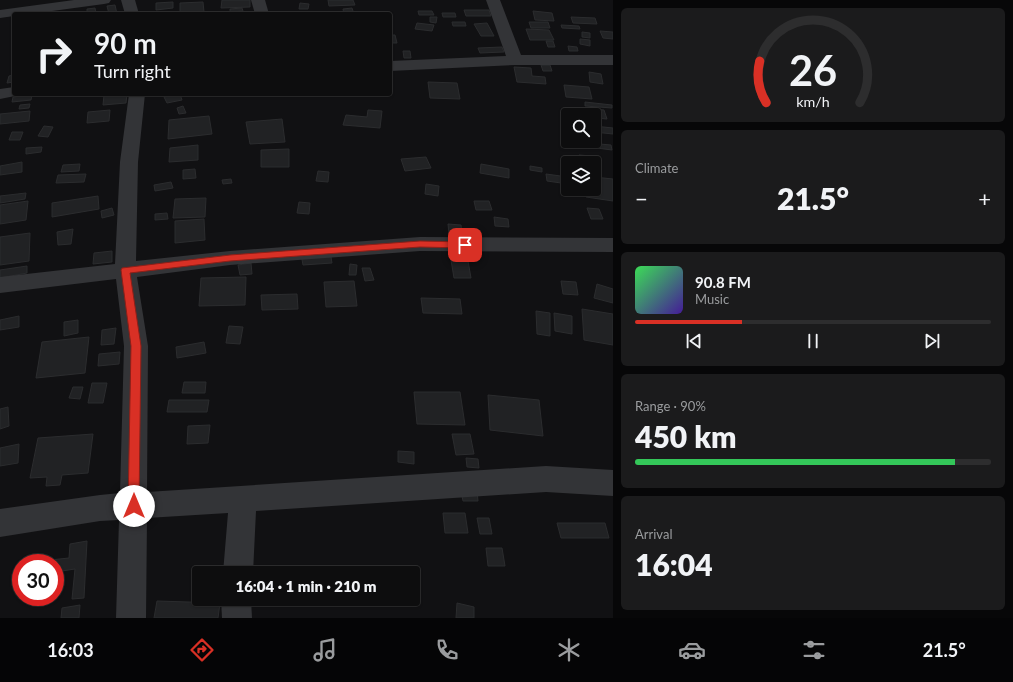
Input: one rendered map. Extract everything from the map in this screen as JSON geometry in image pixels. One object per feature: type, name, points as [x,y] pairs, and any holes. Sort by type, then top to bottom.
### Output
[{"type":"street","points":[[15,12],[104,0]]},
{"type":"street","points":[[128,0],[131,12]]},
{"type":"street","points":[[258,0],[261,12]]},
{"type":"street","points":[[493,0],[515,60]]},
{"type":"street","points":[[0,14],[12,12]]},
{"type":"street","points":[[392,66],[515,60],[613,60]]},
{"type":"street","points":[[0,94],[12,92]]},
{"type":"street","points":[[131,618],[136,346],[125,270],[129,162],[137,96]]},
{"type":"street","points":[[0,285],[230,258],[420,244],[613,246]]},
{"type":"street","points":[[0,523],[100,508],[546,479],[613,483]]},
{"type":"street","points":[[238,566],[243,499]]},
{"type":"street","points":[[236,606],[237,618]]},
{"type":"building","points":[[222,0],[250,0],[250,7],[221,8]]},
{"type":"building","points":[[328,0],[353,0],[355,5],[329,6]]},
{"type":"building","points":[[173,2],[173,8],[156,10],[156,3]]},
{"type":"building","points":[[203,2],[204,12],[180,12],[180,3]]},
{"type":"building","points":[[300,3],[309,4],[308,9],[299,9]]},
{"type":"building","points":[[115,5],[117,12],[108,12],[107,6]]},
{"type":"building","points":[[95,8],[96,12],[87,12],[87,9]]},
{"type":"building","points":[[242,8],[243,11],[230,12],[230,9]]},
{"type":"building","points":[[352,8],[353,12],[344,12],[343,9]]},
{"type":"building","points":[[464,10],[489,10],[491,16],[466,16]]},
{"type":"building","points":[[418,11],[432,11],[434,15],[419,15]]},
{"type":"building","points":[[533,11],[552,13],[554,21],[535,20]]},
{"type":"building","points":[[442,13],[455,13],[456,17],[443,17]]},
{"type":"building","points":[[430,17],[437,17],[436,23],[430,22]]},
{"type":"building","points":[[571,17],[595,18],[597,24],[573,23]]},
{"type":"building","points":[[452,22],[465,22],[466,26],[453,26]]},
{"type":"building","points":[[529,22],[548,22],[550,28],[531,28]]},
{"type":"building","points":[[417,23],[434,25],[432,31],[415,29]]},
{"type":"building","points":[[487,23],[494,36],[481,36],[474,24]]},
{"type":"building","points":[[561,25],[579,26],[580,29],[562,28]]},
{"type":"building","points":[[526,29],[549,30],[554,40],[530,40]]},
{"type":"building","points":[[600,31],[613,32],[613,39],[603,38]]},
{"type":"building","points":[[582,32],[590,33],[590,38],[582,37]]},
{"type":"building","points":[[392,35],[395,35],[397,43],[392,43]]},
{"type":"building","points":[[580,39],[590,40],[590,46],[580,44]]},
{"type":"building","points":[[546,41],[553,41],[555,47],[548,47]]},
{"type":"building","points":[[568,46],[577,47],[578,51],[569,51]]},
{"type":"building","points":[[502,47],[504,52],[480,53],[478,48]]},
{"type":"building","points":[[403,51],[410,51],[411,58],[404,58]]},
{"type":"building","points":[[541,65],[550,65],[552,71],[543,71]]},
{"type":"building","points":[[514,67],[531,68],[532,76],[545,77],[546,84],[517,82]]},
{"type":"building","points":[[589,72],[601,74],[603,84],[590,82]]},
{"type":"building","points":[[12,75],[12,82],[7,83],[9,76]]},
{"type":"building","points":[[428,82],[457,83],[460,99],[430,98]]},
{"type":"building","points":[[564,85],[589,87],[592,99],[566,97]]},
{"type":"building","points":[[32,96],[31,100],[12,102],[13,97]]},
{"type":"building","points":[[104,96],[127,96],[126,103],[103,105]]},
{"type":"building","points":[[181,96],[182,100],[167,103],[164,97]]},
{"type":"building","points":[[585,102],[612,105],[612,108],[585,106]]},
{"type":"building","points":[[30,104],[29,108],[19,109],[20,105]]},
{"type":"building","points":[[183,106],[186,113],[179,114],[177,108]]},
{"type":"building","points":[[110,110],[109,121],[87,123],[88,112]]},
{"type":"building","points":[[368,110],[382,111],[380,128],[343,125],[346,115],[367,117]]},
{"type":"building","points":[[601,110],[604,110],[607,119],[601,118]]},
{"type":"building","points":[[30,111],[29,121],[0,124],[0,114]]},
{"type":"building","points":[[209,116],[212,134],[168,139],[169,120]]},
{"type":"building","points":[[282,119],[285,142],[250,144],[246,122]]},
{"type":"building","points":[[44,126],[53,127],[48,137],[38,136]]},
{"type":"building","points":[[601,127],[613,128],[613,134],[601,133]]},
{"type":"building","points":[[12,132],[23,132],[20,140],[9,140]]},
{"type":"building","points":[[601,144],[611,145],[612,150],[597,148],[601,148]]},
{"type":"building","points":[[198,145],[198,160],[169,162],[170,148]]},
{"type":"building","points":[[42,147],[41,152],[26,154],[26,148]]},
{"type":"building","points":[[289,149],[289,167],[261,167],[261,150]]},
{"type":"building","points":[[426,157],[431,168],[405,171],[401,159]]},
{"type":"building","points":[[22,162],[22,172],[0,175],[0,166]]},
{"type":"building","points":[[80,164],[79,171],[61,172],[63,165]]},
{"type":"building","points":[[481,164],[509,169],[509,178],[480,173]]},
{"type":"building","points":[[530,166],[542,168],[542,172],[530,170]]},
{"type":"building","points":[[195,169],[196,178],[183,179],[183,170]]},
{"type":"building","points":[[318,171],[329,172],[328,182],[316,181]]},
{"type":"building","points":[[86,174],[84,182],[56,183],[58,175]]},
{"type":"building","points":[[546,174],[561,176],[561,183],[547,181]]},
{"type":"building","points":[[601,178],[613,179],[613,201],[586,197],[601,196]]},
{"type":"building","points":[[231,179],[232,183],[223,184],[222,180]]},
{"type":"building","points":[[171,182],[173,188],[155,191],[154,185]]},
{"type":"building","points":[[426,184],[439,186],[438,196],[425,194]]},
{"type":"building","points":[[26,193],[25,199],[0,203],[0,196]]},
{"type":"building","points":[[98,196],[99,209],[52,217],[52,203]]},
{"type":"building","points":[[206,198],[205,217],[173,218],[175,199]]},
{"type":"building","points":[[28,201],[26,220],[0,224],[0,205]]},
{"type":"building","points":[[474,201],[489,201],[492,210],[476,210]]},
{"type":"building","points":[[299,202],[310,203],[309,214],[297,213]]},
{"type":"building","points":[[112,208],[114,215],[102,218],[101,211]]},
{"type":"building","points":[[587,208],[599,209],[603,219],[591,219]]},
{"type":"building","points":[[167,213],[168,219],[155,220],[155,214]]},
{"type":"building","points":[[494,217],[508,219],[509,227],[495,226]]},
{"type":"building","points":[[204,219],[205,240],[175,243],[175,221]]},
{"type":"building","points":[[448,224],[461,225],[462,234],[449,234]]},
{"type":"building","points":[[73,229],[71,244],[58,245],[57,232]]},
{"type":"building","points":[[30,233],[29,261],[0,265],[0,237]]},
{"type":"building","points":[[112,251],[112,262],[93,264],[94,253]]},
{"type":"building","points":[[330,251],[332,263],[303,265],[301,254]]},
{"type":"building","points":[[451,260],[468,261],[471,278],[454,278]]},
{"type":"building","points":[[251,263],[252,274],[240,275],[238,265]]},
{"type":"building","points":[[350,264],[357,265],[356,275],[349,275]]},
{"type":"building","points":[[27,266],[27,273],[0,278],[0,270]]},
{"type":"building","points":[[362,268],[370,268],[374,280],[365,281]]},
{"type":"building","points":[[246,277],[245,305],[199,306],[201,278]]},
{"type":"building","points":[[354,281],[357,306],[326,307],[324,282]]},
{"type":"building","points":[[561,281],[576,282],[578,295],[563,294]]},
{"type":"building","points":[[597,284],[613,289],[613,303],[594,298]]},
{"type":"building","points":[[297,294],[298,309],[262,310],[261,295]]},
{"type":"building","points":[[421,298],[460,299],[462,314],[423,313]]},
{"type":"building","points":[[582,309],[613,314],[613,345],[584,340]]},
{"type":"building","points":[[536,311],[550,313],[550,336],[537,334]]},
{"type":"building","points":[[554,313],[572,316],[572,334],[555,331]]},
{"type":"building","points":[[19,316],[19,327],[0,330],[0,320]]},
{"type":"building","points":[[78,320],[78,333],[64,336],[64,322]]},
{"type":"building","points":[[229,326],[243,327],[240,344],[226,343]]},
{"type":"building","points":[[116,328],[114,344],[101,345],[102,330]]},
{"type":"building","points":[[89,337],[85,373],[36,378],[42,342]]},
{"type":"building","points":[[204,342],[206,353],[177,358],[176,347]]},
{"type":"building","points":[[120,352],[119,364],[98,366],[99,354]]},
{"type":"building","points":[[184,382],[206,382],[205,393],[182,393]]},
{"type":"building","points":[[92,383],[107,383],[103,403],[88,403]]},
{"type":"building","points":[[73,387],[83,387],[80,399],[69,398]]},
{"type":"building","points":[[414,392],[460,392],[465,425],[417,424]]},
{"type":"building","points":[[488,395],[539,400],[543,436],[490,430]]},
{"type":"building","points":[[169,400],[209,400],[207,412],[167,412]]},
{"type":"building","points":[[8,407],[9,426],[0,429],[0,409]]},
{"type":"building","points":[[210,425],[208,443],[187,444],[188,426]]},
{"type":"building","points":[[93,434],[88,473],[62,475],[60,485],[46,486],[47,477],[30,478],[38,438]]},
{"type":"building","points":[[452,434],[470,434],[474,454],[456,455]]},
{"type":"building","points":[[19,444],[18,463],[0,466],[0,448]]},
{"type":"building","points":[[398,451],[414,452],[414,464],[398,462]]},
{"type":"building","points":[[466,458],[478,459],[479,468],[467,467]]},
{"type":"building","points":[[461,491],[477,491],[478,501],[463,501]]},
{"type":"building","points":[[443,513],[465,513],[468,533],[445,533]]},
{"type":"building","points":[[477,518],[489,518],[492,534],[480,534]]},
{"type":"building","points":[[557,523],[605,523],[609,538],[561,538]]},
{"type":"building","points":[[87,541],[84,598],[72,599],[75,569],[64,571],[64,559],[69,558],[70,544]]},
{"type":"building","points":[[486,548],[502,548],[505,566],[488,566]]},
{"type":"building","points":[[157,601],[192,602],[192,606],[220,606],[218,618],[154,618]]},
{"type":"building","points":[[457,603],[474,607],[474,618],[456,618]]},
{"type":"building","points":[[80,605],[79,618],[61,618],[62,608]]},
{"type":"route","points":[[134,506],[136,346],[125,270],[230,258],[420,244],[465,245]]}]
